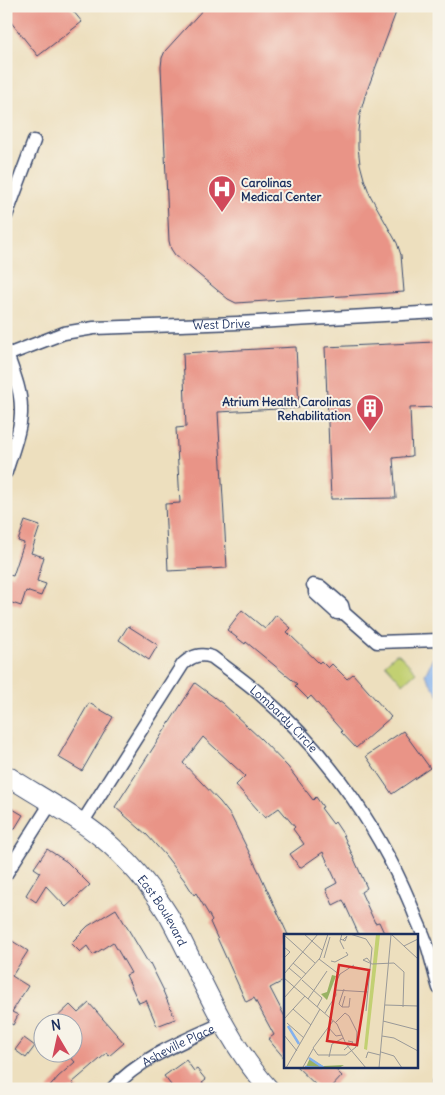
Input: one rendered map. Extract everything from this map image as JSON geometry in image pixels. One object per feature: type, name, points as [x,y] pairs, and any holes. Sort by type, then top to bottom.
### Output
[{"type":"street","points":[[6,216],[34,141]]},
{"type":"street","name":"West Drive","points":[[7,353],[64,333],[94,328],[238,323],[439,312]]},
{"type":"street","points":[[6,472],[20,424],[21,408],[20,395],[7,353]]},
{"type":"street","points":[[344,613],[377,642],[439,640]]},
{"type":"street","name":"Lombardy Circle","points":[[82,823],[183,664],[190,658],[198,655],[208,655],[260,694],[290,723],[330,768],[358,807],[383,847],[404,889],[428,947],[439,988]]},
{"type":"street","name":"East Boulevard","points":[[6,775],[82,823],[103,839],[139,874],[170,916],[223,1023],[247,1062],[270,1089]]},
{"type":"street","points":[[6,874],[51,803]]},
{"type":"street","name":"Asheville Place","points":[[112,1089],[136,1066],[223,1023]]},
{"type":"street","points":[[437,1089],[439,1081]]},
{"type":"green space","points":[[396,654],[399,654],[416,672],[403,684],[385,664]]},
{"type":"water","points":[[439,655],[439,696],[425,675],[433,658]]},
{"type":"building","points":[[13,6],[69,6],[82,22],[38,56],[6,16],[6,12]]},
{"type":"building","points":[[206,6],[397,6],[360,114],[358,147],[360,164],[370,195],[397,243],[401,255],[404,292],[236,303],[228,299],[175,255],[169,241],[162,58],[165,51]]},
{"type":"building","name":"Atrium Health Carolinas Rehabilitation","points":[[435,342],[439,353],[439,407],[410,408],[412,456],[393,458],[396,498],[331,499],[325,347]]},
{"type":"building","points":[[296,347],[299,408],[218,412],[227,568],[168,571],[165,504],[180,503],[176,428],[186,427],[183,353]]},
{"type":"building","points":[[25,521],[40,526],[31,553],[44,557],[37,581],[46,584],[41,596],[26,591],[21,606],[6,601],[6,574],[13,576],[24,543],[18,541]]},
{"type":"building","points":[[242,610],[265,629],[276,615],[291,628],[287,632],[319,663],[321,661],[328,668],[332,664],[347,679],[353,674],[391,717],[356,748],[311,696],[308,699],[295,686],[297,684],[246,642],[245,644],[227,630]]},
{"type":"building","points":[[128,626],[158,645],[149,660],[119,640]]},
{"type":"building","points":[[195,683],[222,703],[261,739],[288,767],[313,800],[316,797],[323,807],[321,808],[333,824],[335,822],[343,834],[367,888],[361,892],[375,923],[379,922],[385,934],[359,934],[343,900],[333,905],[326,889],[337,883],[323,852],[300,868],[290,854],[304,844],[293,829],[295,827],[279,808],[265,818],[236,785],[245,776],[203,737],[183,763],[231,816],[288,934],[284,934],[284,981],[270,988],[284,1015],[284,1058],[268,1039],[274,1035],[254,998],[246,1002],[210,922],[212,920],[196,893],[194,895],[165,855],[147,835],[115,807]]},
{"type":"building","points":[[89,703],[113,717],[82,771],[58,757]]},
{"type":"building","points":[[403,731],[430,768],[392,794],[366,756]]},
{"type":"building","points":[[6,805],[23,815],[14,830],[6,826]]},
{"type":"building","points":[[47,849],[67,862],[90,885],[66,907],[46,886],[36,902],[26,895],[40,872],[34,868]]},
{"type":"building","points":[[116,909],[150,963],[175,1019],[157,1026],[146,1000],[139,1003],[126,975],[131,973],[113,942],[93,955],[87,946],[80,952],[71,943],[88,926]]},
{"type":"building","points":[[6,937],[28,951],[12,976],[28,986],[12,1012],[18,1015],[13,1025],[6,1021]]},
{"type":"building","points":[[89,1003],[124,1043],[109,1056],[107,1053],[72,1083],[78,1089],[48,1089],[75,1062],[82,1062],[82,1012],[79,1012]]},
{"type":"building","points":[[70,1005],[77,1012],[63,1012]]},
{"type":"building","points":[[24,1038],[32,1044],[32,1050],[26,1058],[15,1050]]},
{"type":"building","points":[[186,1060],[194,1071],[197,1069],[206,1080],[202,1083],[206,1089],[174,1089],[164,1076]]},
{"type":"building","points":[[298,1068],[334,1068],[342,1076],[330,1089],[320,1089]]},
{"type":"place","name":"Carolinas Medical Center","points":[[222,213]]},
{"type":"place","name":"Atrium Health Carolinas Rehabilitation","points":[[370,432]]}]
